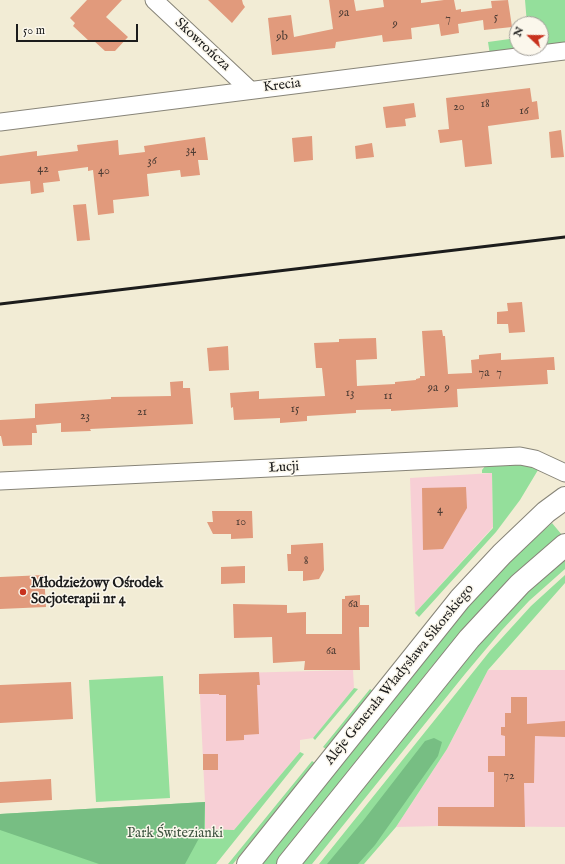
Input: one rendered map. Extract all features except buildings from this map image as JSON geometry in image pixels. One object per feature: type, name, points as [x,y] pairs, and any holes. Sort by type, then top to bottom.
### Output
[{"type":"main road","name":"Aleje Generała Władysława Sikorskiego","points":[[248,864],[460,600],[502,554],[546,512],[565,498]]},
{"type":"main road","points":[[288,864],[469,639],[520,584],[565,544]]},
{"type":"street","name":"Skowrończa","points":[[154,0],[250,90]]},
{"type":"street","name":"Krecia","points":[[0,122],[565,51]]},
{"type":"street","name":"Łucji","points":[[0,481],[520,456],[535,459],[565,473]]},
{"type":"shaded area","points":[[492,473],[493,527],[415,613],[410,478]]},
{"type":"shaded area","points":[[353,670],[354,688],[313,738],[300,740],[300,752],[234,830],[204,829],[205,802],[199,674]]},
{"type":"shaded area","points":[[488,670],[565,670],[565,827],[396,827],[447,749]]},
{"type":"green space","points":[[525,0],[565,0],[565,45],[549,47],[549,16],[526,16]]},
{"type":"green space","points":[[509,39],[509,52],[490,55],[488,42]]},
{"type":"green space","points":[[518,463],[533,466],[538,470],[520,500],[496,532],[419,617],[415,613],[493,528],[492,473],[482,473],[482,470],[486,465]]},
{"type":"green space","points":[[552,523],[562,535],[531,560],[475,616],[429,670],[276,864],[260,864],[465,608],[504,566]]},
{"type":"green space","points":[[565,558],[565,569],[529,601],[502,630],[312,864],[302,864],[476,646],[523,596]]},
{"type":"green space","points":[[565,575],[565,583],[488,670],[447,749],[396,827],[364,864],[319,864],[490,651],[531,606]]},
{"type":"green space","points":[[163,676],[170,798],[96,802],[89,680]]},
{"type":"green space","points":[[354,688],[358,689],[315,740],[313,738]]},
{"type":"green space","points":[[370,689],[373,691],[326,749],[323,747]]},
{"type":"green space","points":[[434,738],[442,742],[438,756],[375,845],[358,864],[327,864],[363,821],[425,741]]},
{"type":"green space","name":"Park Świtezianki","points":[[300,752],[304,754],[216,864],[0,864],[0,814],[205,802],[205,829],[234,830]]},
{"type":"green space","points":[[312,761],[315,763],[233,864],[228,864]]},
{"type":"green space","name":"Park Świtezianki","points":[[205,802],[204,829],[185,864],[99,864],[0,830],[0,814]]},
{"type":"railway","points":[[0,304],[565,237]]},
{"type":"place","name":"Młodzieżowy Ośrodek Socjoterapii nr 4","points":[[23,592]]}]
